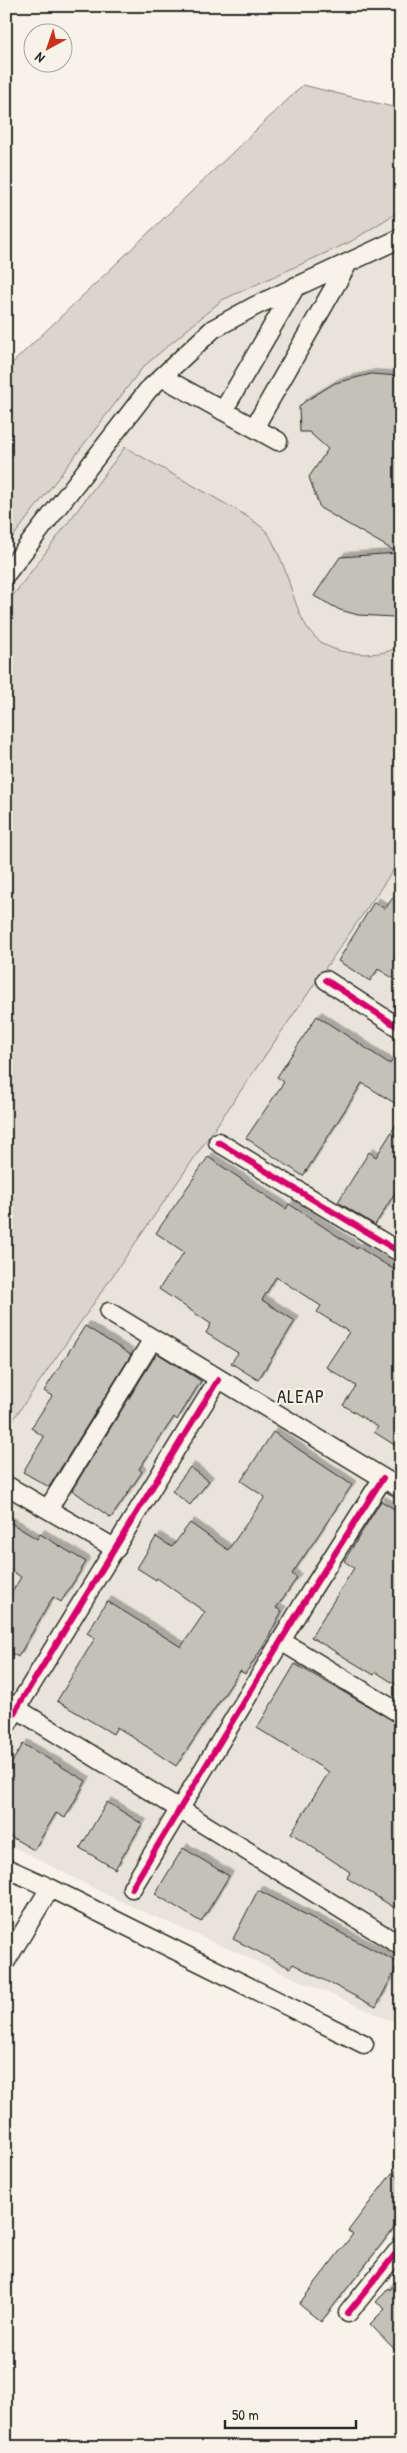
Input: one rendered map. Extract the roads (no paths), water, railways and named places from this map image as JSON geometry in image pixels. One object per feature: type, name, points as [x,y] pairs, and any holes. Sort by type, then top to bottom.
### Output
[{"type":"street","points":[[6,574],[148,390],[213,330],[296,286],[401,238]]},
{"type":"street","points":[[254,428],[348,262]]},
{"type":"street","points":[[223,411],[296,286]]},
{"type":"street","points":[[162,377],[278,441]]},
{"type":"street","points":[[326,980],[401,1029]]},
{"type":"street","points":[[218,1142],[401,1253]]},
{"type":"street","points":[[109,1312],[218,1380],[401,1488]]},
{"type":"street","points":[[48,1509],[153,1339]]},
{"type":"street","points":[[6,1726],[12,1705],[116,1549],[218,1380]]},
{"type":"street","points":[[132,1888],[311,1591],[383,1478]]},
{"type":"street","points":[[6,1485],[116,1549]]},
{"type":"street","points":[[281,1641],[401,1714]]},
{"type":"street","points":[[12,1705],[178,1810],[401,1946]]},
{"type":"street","points":[[6,1868],[364,2044]]},
{"type":"street","points":[[6,1961],[50,1888]]},
{"type":"street","points":[[348,2313],[401,2247]]},
{"type":"district","name":"ALEAP","points":[[301,1396]]}]
